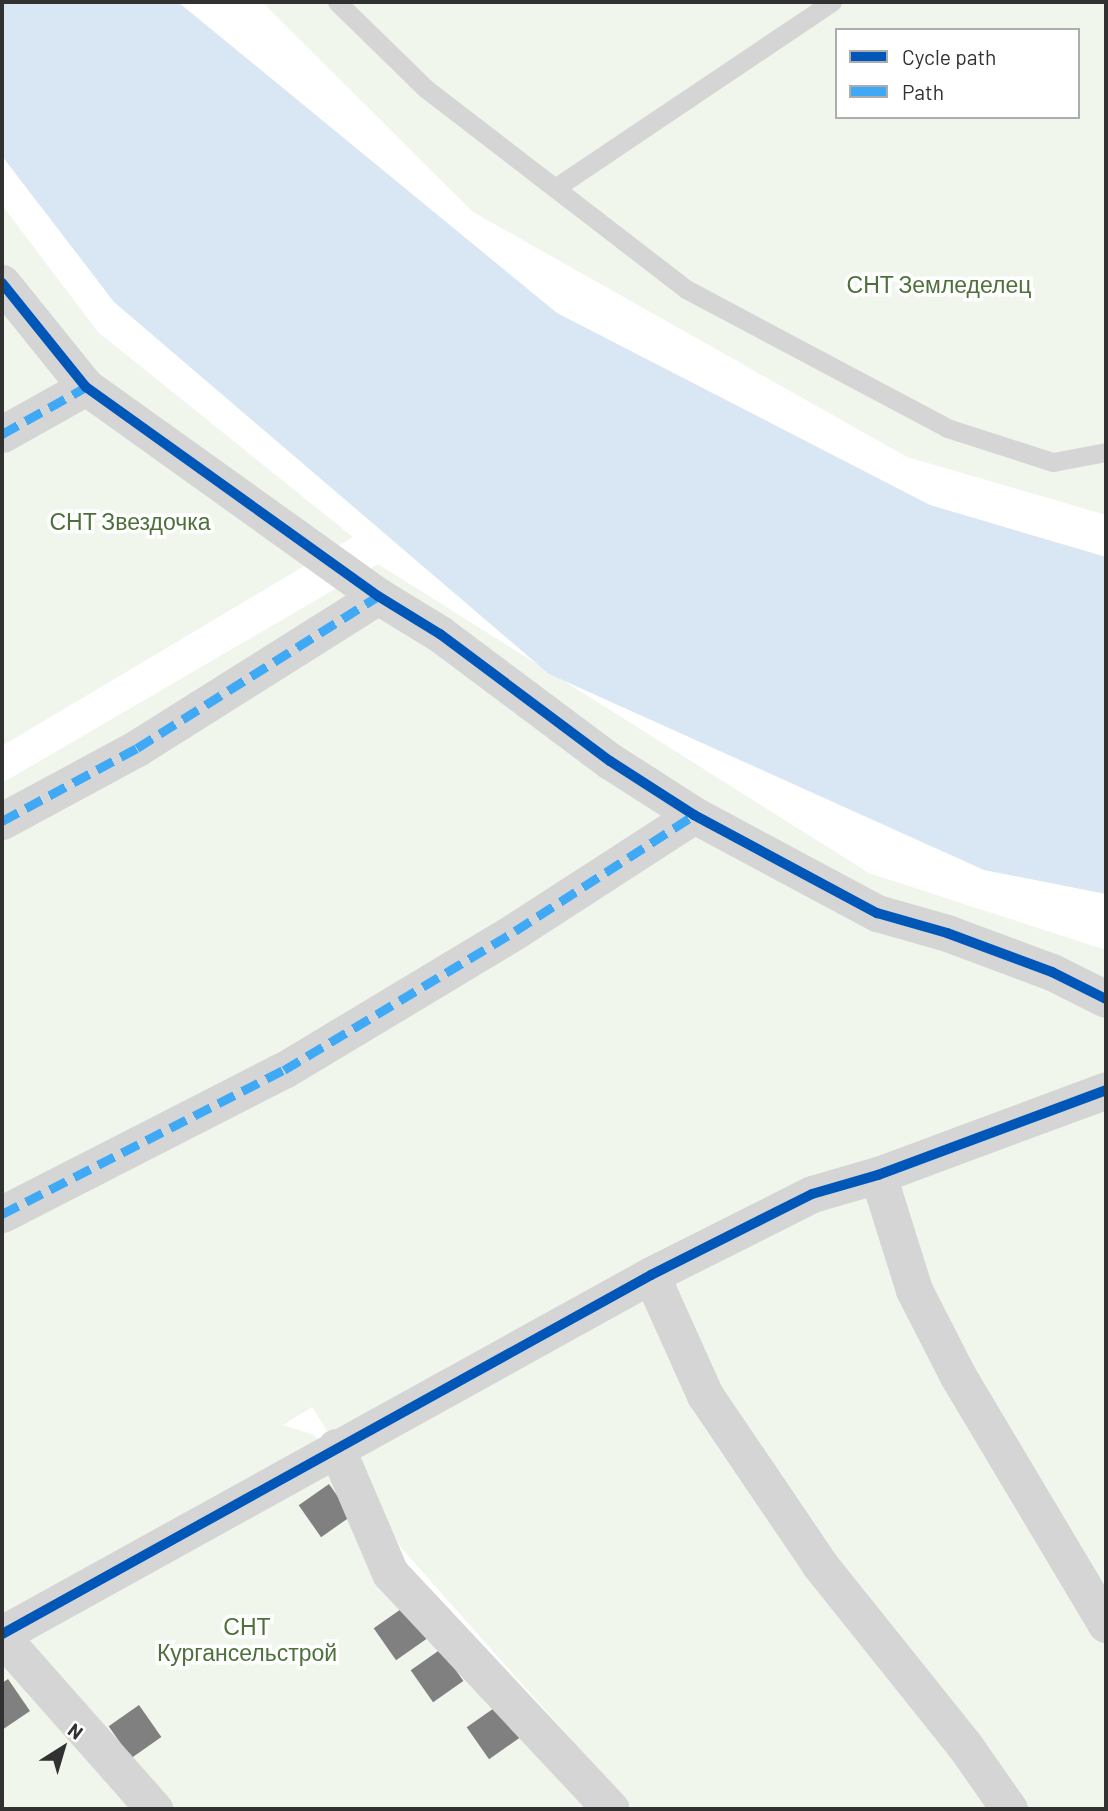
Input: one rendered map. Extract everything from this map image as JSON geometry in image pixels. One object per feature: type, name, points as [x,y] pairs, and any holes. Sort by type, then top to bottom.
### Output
[{"type":"street","points":[[2,284],[86,387],[379,596],[440,634],[610,761],[694,815],[877,913],[973,943],[1106,999]]},
{"type":"street","points":[[2,434],[86,387]]},
{"type":"street","points":[[2,821],[137,748],[379,596]]},
{"type":"street","points":[[2,1214],[284,1070],[515,931],[694,815]]},
{"type":"street","points":[[154,1809],[2,1636],[336,1447],[422,1404],[650,1275],[812,1194],[878,1175],[1106,1090]]},
{"type":"street","points":[[878,1175],[914,1290],[958,1376],[1106,1624]]},
{"type":"street","points":[[650,1275],[705,1395],[820,1565],[965,1745],[1009,1809]]},
{"type":"street","points":[[336,1447],[390,1573],[611,1809]]},
{"type":"lane","points":[[337,2],[425,88],[686,289],[947,428],[1054,462],[1106,452]]},
{"type":"lane","points":[[555,188],[832,2]]},
{"type":"green space","name":"СНТ Земледелец","points":[[262,2],[1106,2],[1106,515],[907,457],[473,212]]},
{"type":"green space","name":"СНТ Звездочка","points":[[2,205],[98,332],[353,537],[2,746]]},
{"type":"green space","name":"СНТ Кургансельстрой","points":[[378,564],[869,873],[1106,950],[1106,1809],[633,1809],[402,1549],[312,1407],[283,1425],[314,1435],[412,1579],[623,1809],[2,1809],[2,783]]},
{"type":"water","points":[[2,2],[178,2],[557,313],[930,505],[1106,557],[1106,894],[984,870],[549,674],[114,302],[2,156]]},
{"type":"building","points":[[329,1484],[351,1516],[321,1537],[299,1505]]},
{"type":"building","points":[[404,1607],[426,1639],[396,1660],[374,1628]]},
{"type":"building","points":[[441,1649],[463,1681],[433,1702],[411,1670]]},
{"type":"building","points":[[8,1679],[30,1711],[2,1730],[2,1683]]},
{"type":"building","points":[[139,1705],[161,1737],[131,1758],[109,1726]]},
{"type":"building","points":[[497,1706],[519,1738],[489,1759],[467,1727]]},
{"type":"marked path","points":[[2,434],[86,387]]},
{"type":"marked path","points":[[2,821],[137,748],[378,596]]},
{"type":"marked path","points":[[2,1214],[284,1070],[515,931],[694,815]]},
{"type":"cycle path","points":[[2,283],[86,387],[378,596],[440,634],[610,761],[694,815],[877,913],[947,933],[1052,972],[1106,999]]},
{"type":"cycle path","points":[[2,1634],[651,1275],[812,1194],[878,1175],[1106,1090]]}]
